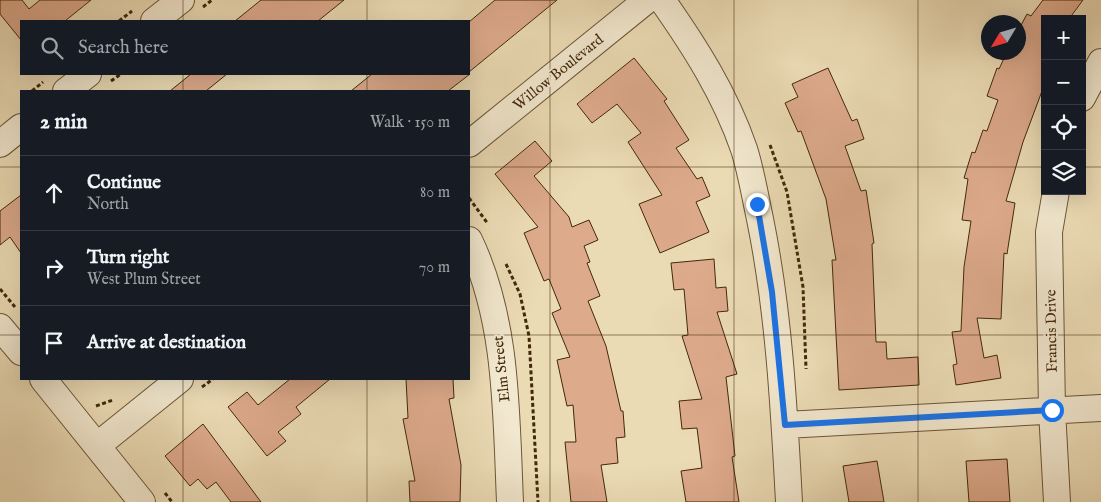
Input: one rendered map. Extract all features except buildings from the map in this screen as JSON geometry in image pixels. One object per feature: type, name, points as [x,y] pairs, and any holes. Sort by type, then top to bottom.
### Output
[{"type":"street","points":[[155,20],[181,0]]},
{"type":"street","name":"Willow Boulevard","points":[[470,143],[647,0]]},
{"type":"street","points":[[662,0],[710,70],[744,150],[766,248],[785,425],[788,502]]},
{"type":"street","points":[[1086,90],[1101,62]]},
{"type":"street","points":[[67,90],[87,75]]},
{"type":"street","points":[[0,144],[20,128]]},
{"type":"street","name":"Francis Drive","points":[[1055,195],[1049,232],[1052,410],[1057,502]]},
{"type":"street","name":"Elm Street","points":[[470,242],[489,290],[498,336],[506,419],[510,502]]},
{"type":"street","points":[[8,318],[20,349]]},
{"type":"street","points":[[44,380],[142,502]]},
{"type":"street","points":[[98,445],[179,380]]},
{"type":"street","points":[[785,425],[1101,408]]},
{"type":"path","points":[[0,289],[8,318]]},
{"type":"path","points":[[95,406],[101,402],[111,401],[118,396]]},
{"type":"route","points":[[757,204],[772,292],[785,425],[1052,410]]}]
